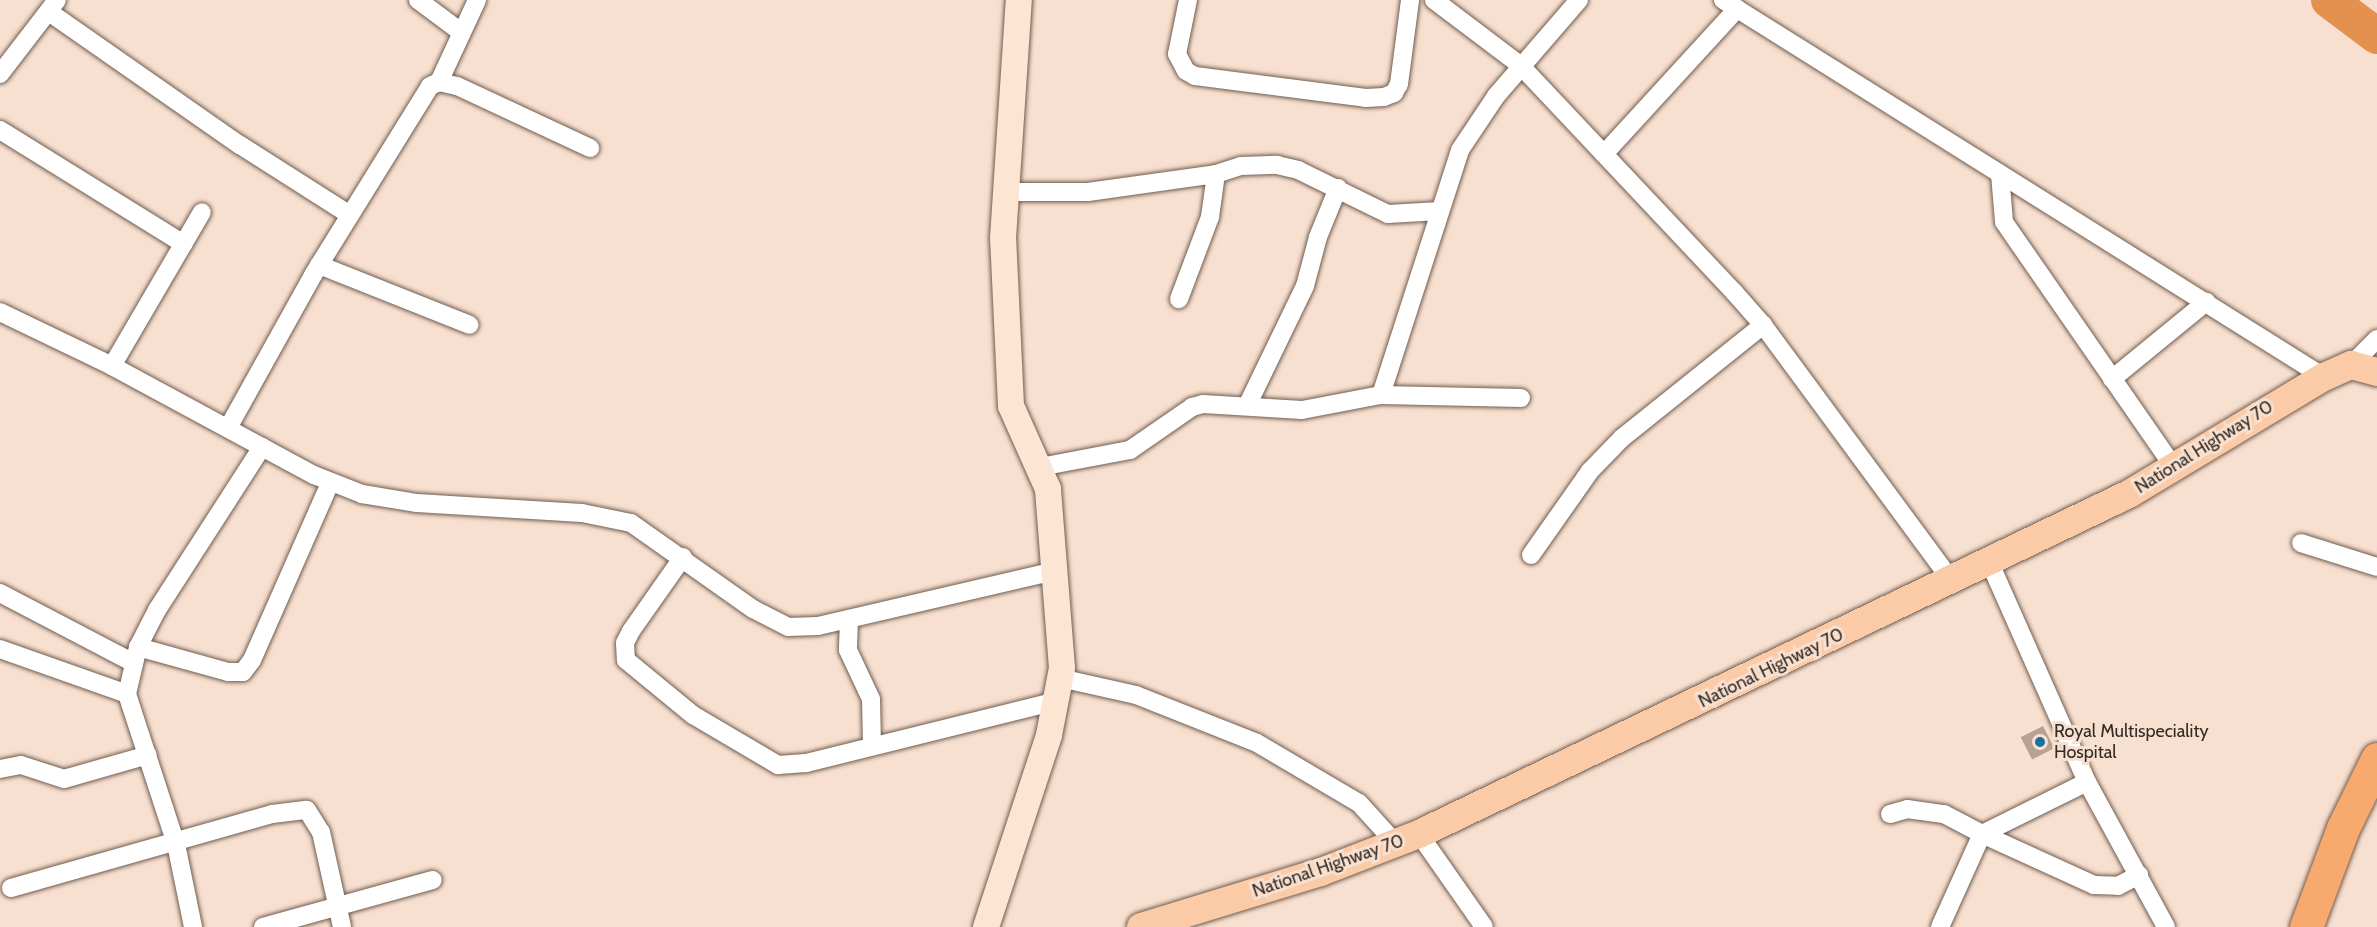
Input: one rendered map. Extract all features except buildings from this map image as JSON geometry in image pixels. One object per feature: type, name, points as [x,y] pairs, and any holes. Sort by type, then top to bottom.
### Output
[{"type":"highway","points":[[2306,927],[2343,828],[2377,759]]},
{"type":"main road","points":[[986,927],[1058,690],[1062,638],[1049,498],[1040,467],[1011,406],[1003,238],[1019,0]]},
{"type":"main road","name":"National Highway 70","points":[[1141,927],[1321,872],[1407,839],[1952,581],[2129,494],[2324,376],[2364,368]]},
{"type":"street","points":[[418,0],[461,32]]},
{"type":"street","points":[[228,428],[319,265],[421,96],[439,82],[477,0]]},
{"type":"street","points":[[1188,0],[1177,54],[1186,70],[1195,76],[1366,99],[1384,98],[1394,93],[1399,84],[1410,0]]},
{"type":"street","points":[[1434,0],[1520,65],[1763,325],[1952,581]]},
{"type":"street","points":[[1381,395],[1452,167],[1469,132],[1520,65],[1579,0]]},
{"type":"street","points":[[1604,154],[1730,4],[2324,376]]},
{"type":"street","points":[[0,74],[53,6],[240,145],[350,215]]},
{"type":"street","points":[[439,82],[457,86],[590,147]]},
{"type":"street","points":[[0,130],[184,244]]},
{"type":"street","points":[[1007,192],[1088,192],[1216,174],[1241,166],[1277,165],[1338,188],[1396,216],[1440,211]]},
{"type":"street","points":[[1179,298],[1210,217],[1216,174]]},
{"type":"street","points":[[2000,174],[2004,222],[2173,466]]},
{"type":"street","points":[[1247,406],[1305,286],[1318,237],[1338,188]]},
{"type":"street","points":[[112,366],[202,212]]},
{"type":"street","points":[[319,265],[470,325]]},
{"type":"street","points":[[2112,379],[2206,302]]},
{"type":"street","points":[[0,312],[112,366],[330,483],[393,501],[611,517],[643,529],[778,624],[802,628],[849,619],[1054,571]]},
{"type":"street","points":[[1531,555],[1563,506],[1622,438],[1763,325]]},
{"type":"street","points":[[2364,368],[2377,339]]},
{"type":"street","points":[[1040,467],[1130,450],[1192,407],[1247,406],[1302,410],[1381,395],[1521,398]]},
{"type":"street","points":[[193,927],[176,844],[127,694],[136,655],[157,610],[262,447]]},
{"type":"street","points":[[0,593],[136,655],[228,672],[243,672],[252,660],[330,483]]},
{"type":"street","points":[[2301,543],[2377,567]]},
{"type":"street","points":[[682,557],[625,643],[624,654],[631,667],[693,715],[778,765],[806,763],[872,746],[1058,690],[1136,695],[1257,743],[1359,803],[1407,839],[1484,927]]},
{"type":"street","points":[[1989,561],[2087,782],[2166,927]]},
{"type":"street","points":[[849,619],[848,650],[871,699],[872,746]]},
{"type":"street","points":[[0,649],[127,694]]},
{"type":"street","points":[[0,770],[21,765],[64,779],[148,755]]},
{"type":"street","points":[[1940,927],[1982,834],[2087,782]]},
{"type":"street","points":[[1890,814],[1907,809],[1944,814],[1982,834],[2094,885],[2118,886],[2139,875]]},
{"type":"street","points":[[11,888],[176,844],[272,814],[307,810],[321,831],[335,904],[342,927]]},
{"type":"street","points":[[263,927],[335,904],[433,880]]},
{"type":"waterway","points":[[2329,0],[2377,36]]},
{"type":"place","name":"Royal Multispeciality Hospital","points":[[2040,742]]}]
